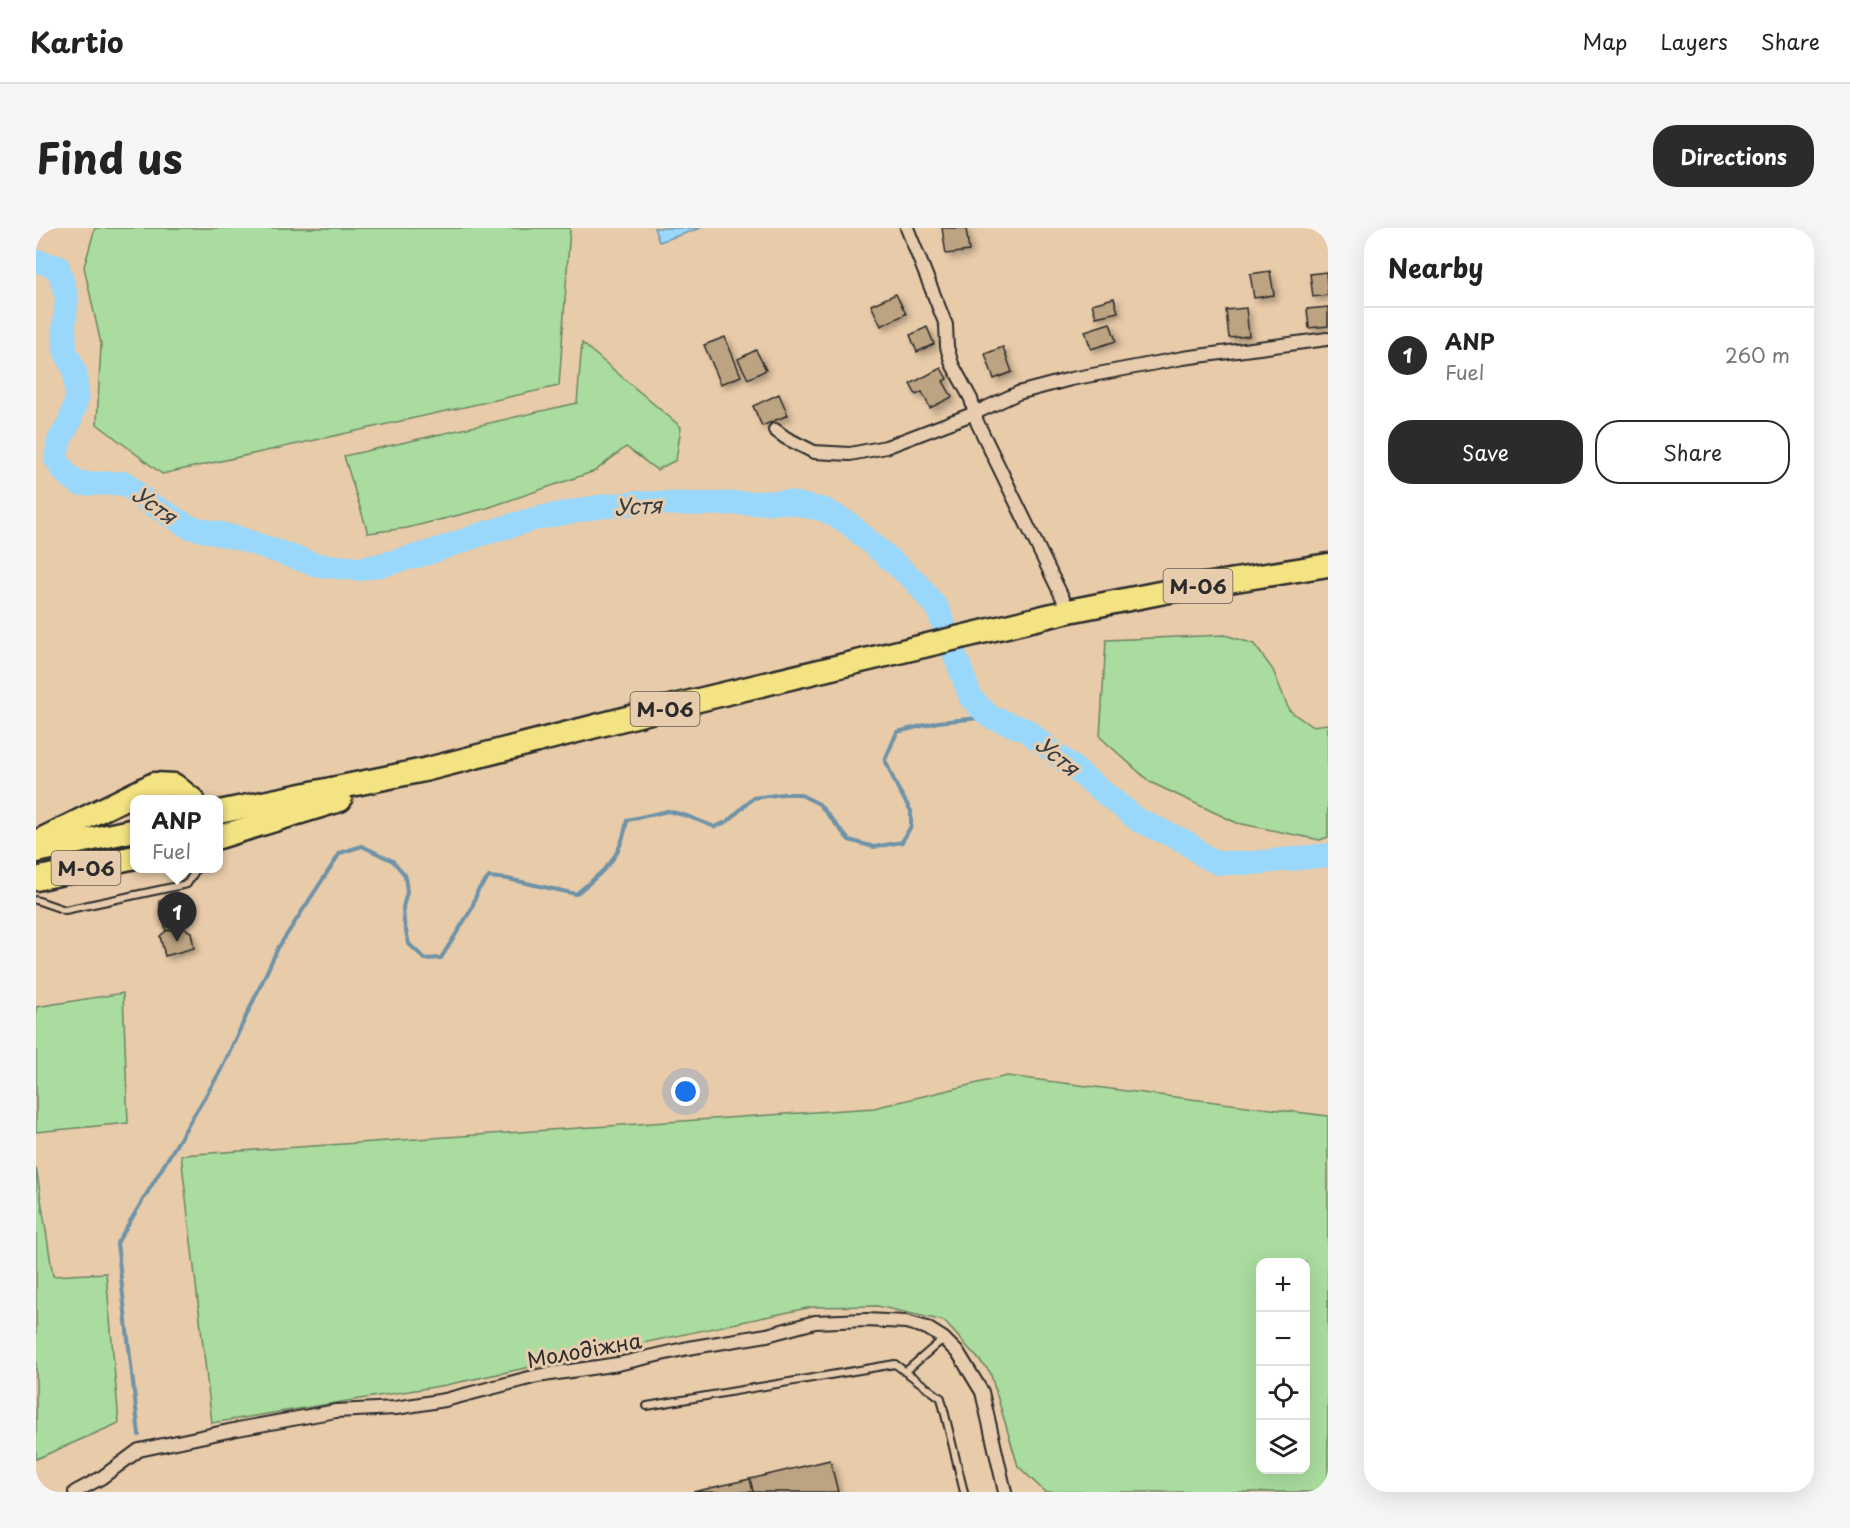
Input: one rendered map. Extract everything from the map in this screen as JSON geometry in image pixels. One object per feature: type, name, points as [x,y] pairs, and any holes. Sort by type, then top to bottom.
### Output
[{"type":"highway","name":"М-06","points":[[223,811],[423,770],[682,704],[1070,611],[1180,589],[1328,565]]},
{"type":"highway","name":"М-06","points":[[223,836],[316,808],[423,770]]},
{"type":"highway","points":[[132,795],[154,784],[174,785],[187,795]]},
{"type":"highway","points":[[36,842],[130,796]]},
{"type":"highway","name":"М-06","points":[[36,851],[130,831]]},
{"type":"highway","name":"М-06","points":[[36,879],[130,858]]},
{"type":"street","points":[[907,228],[946,325],[947,347],[952,364],[971,399],[977,422],[1070,611]]},
{"type":"street","points":[[775,430],[814,452],[850,454],[886,447],[975,413],[1018,393],[1071,379],[1184,358],[1328,339]]},
{"type":"street","name":"Молодіжна","points":[[75,1492],[101,1478],[139,1450],[336,1411],[396,1408],[446,1400],[537,1376],[618,1364],[688,1348],[767,1335],[815,1322],[866,1320],[906,1322],[927,1329],[943,1338],[959,1354],[982,1392],[1005,1492]]},
{"type":"lane","points":[[36,900],[65,910],[187,884],[194,873]]},
{"type":"lane","points":[[905,1372],[943,1338]]},
{"type":"lane","points":[[647,1406],[895,1364],[941,1398],[964,1492]]},
{"type":"green space","points":[[95,228],[570,228],[559,386],[162,474],[97,424],[101,344],[84,267]]},
{"type":"green space","points":[[582,343],[681,427],[676,460],[657,470],[626,447],[595,471],[487,508],[407,528],[368,533],[344,456],[577,403]]},
{"type":"green space","points":[[1225,635],[1254,644],[1273,670],[1289,710],[1311,726],[1328,724],[1328,837],[1320,840],[1237,823],[1150,782],[1100,737],[1106,640]]},
{"type":"green space","points":[[123,993],[128,1123],[36,1132],[36,1007]]},
{"type":"green space","points":[[1007,1076],[1328,1116],[1328,1492],[1045,1492],[1018,1466],[990,1372],[944,1321],[877,1306],[812,1307],[446,1385],[212,1423],[181,1155],[874,1108]]},
{"type":"green space","points":[[36,1167],[53,1276],[106,1273],[119,1423],[36,1459]]},
{"type":"water","points":[[654,228],[701,228],[659,242]]},
{"type":"building","points":[[942,228],[966,228],[969,251],[946,254]]},
{"type":"building","points":[[1270,271],[1274,295],[1254,298],[1250,274]]},
{"type":"building","points":[[1326,272],[1328,295],[1313,297],[1310,274]]},
{"type":"building","points":[[896,294],[906,314],[881,326],[871,305]]},
{"type":"building","points":[[1114,298],[1118,312],[1096,317],[1092,304]]},
{"type":"building","points":[[1328,307],[1328,326],[1309,328],[1307,309]]},
{"type":"building","points":[[1246,308],[1249,336],[1229,338],[1226,310]]},
{"type":"building","points":[[1110,323],[1116,341],[1091,349],[1085,331]]},
{"type":"building","points":[[927,327],[934,344],[917,352],[910,335]]},
{"type":"building","points":[[725,337],[741,376],[721,384],[704,345]]},
{"type":"building","points":[[1003,347],[1012,372],[994,379],[985,354]]},
{"type":"building","points":[[756,350],[766,370],[748,379],[738,359]]},
{"type":"building","points":[[941,368],[947,379],[943,381],[952,397],[930,408],[922,392],[916,395],[910,384]]},
{"type":"building","points":[[779,394],[788,415],[762,426],[753,406]]},
{"type":"building","points":[[175,896],[182,927],[166,931],[159,901]]},
{"type":"building","points":[[182,927],[191,932],[194,948],[165,956],[160,936],[166,931]]},
{"type":"building","points":[[830,1460],[838,1492],[753,1492],[750,1479]]},
{"type":"building","points":[[750,1479],[753,1492],[693,1492]]},
{"type":"waterway","name":"Устя","points":[[36,261],[58,267],[67,298],[64,325],[65,350],[75,372],[77,399],[69,423],[59,441],[56,459],[66,474],[80,484],[125,483],[144,500],[189,527],[238,538],[317,565],[359,569],[428,553],[538,518],[597,507],[636,503],[787,502],[825,510],[848,523],[916,582],[938,610],[971,698],[990,717],[1026,730],[1138,820],[1186,842],[1204,856],[1218,863],[1254,863],[1328,855]]},
{"type":"waterway","points":[[139,1435],[117,1243],[220,1072],[278,948],[340,853],[362,846],[393,861],[405,875],[407,892],[403,907],[409,944],[425,959],[441,958],[471,910],[478,890],[489,877],[576,894],[610,863],[621,845],[627,820],[668,811],[715,827],[728,821],[753,798],[799,794],[819,804],[849,840],[874,847],[902,842],[911,826],[911,811],[885,760],[897,732],[938,722],[990,717]]},
{"type":"place","name":"ANP","points":[[177,942]]}]
